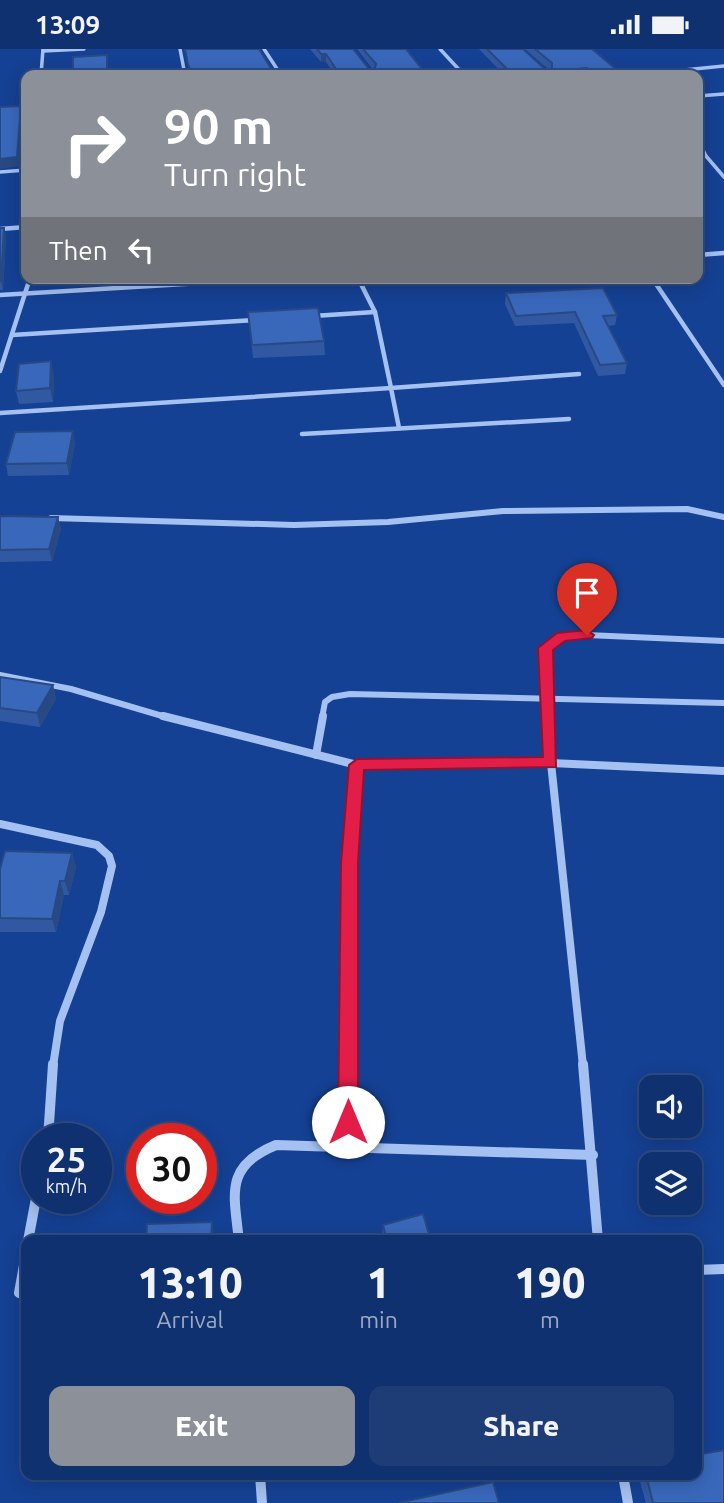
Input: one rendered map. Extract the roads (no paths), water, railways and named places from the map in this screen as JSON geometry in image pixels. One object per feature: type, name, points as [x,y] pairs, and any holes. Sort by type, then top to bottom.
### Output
[{"type":"street","points":[[41,70],[43,50],[84,49]]},
{"type":"street","points":[[180,49],[184,70]]},
{"type":"street","points":[[264,49],[278,70]]},
{"type":"street","points":[[440,49],[459,70]]},
{"type":"street","points":[[694,70],[724,66]]},
{"type":"street","points":[[703,96],[724,94]]},
{"type":"street","points":[[703,150],[724,177]]},
{"type":"street","points":[[0,172],[21,170]]},
{"type":"street","points":[[0,229],[21,227]]},
{"type":"street","points":[[703,255],[724,253]]},
{"type":"street","points":[[0,371],[28,284]]},
{"type":"street","points":[[0,295],[148,284]]},
{"type":"street","points":[[361,284],[375,312],[399,428]]},
{"type":"street","points":[[656,284],[724,385]]},
{"type":"street","points":[[305,317],[375,312]]},
{"type":"street","points":[[12,335],[263,319]]},
{"type":"street","points":[[0,413],[579,374]]},
{"type":"street","points":[[302,434],[569,419]]},
{"type":"street","points":[[40,517],[295,525],[387,522],[503,512],[674,509],[708,511],[724,517]]},
{"type":"street","points":[[598,1235],[593,1155],[551,763],[545,648],[562,637],[587,635],[724,641]]},
{"type":"street","points":[[0,675],[71,689],[182,722],[357,765],[551,763],[724,771]]},
{"type":"street","points":[[316,755],[325,702],[332,697],[350,694],[724,703]]},
{"type":"street","points":[[348,1150],[349,863],[357,765]]},
{"type":"street","points":[[0,824],[97,845],[109,856],[112,866],[101,912],[60,1021],[53,1061],[51,1123]]},
{"type":"street","points":[[238,1235],[234,1184],[241,1167],[251,1153],[276,1145],[348,1150],[593,1155]]},
{"type":"street","points":[[30,1235],[34,1214]]},
{"type":"street","points":[[702,1270],[724,1269]]},
{"type":"street","points":[[19,1293],[21,1282]]},
{"type":"street","points":[[260,1480],[262,1503]]},
{"type":"street","points":[[624,1480],[628,1503]]}]
